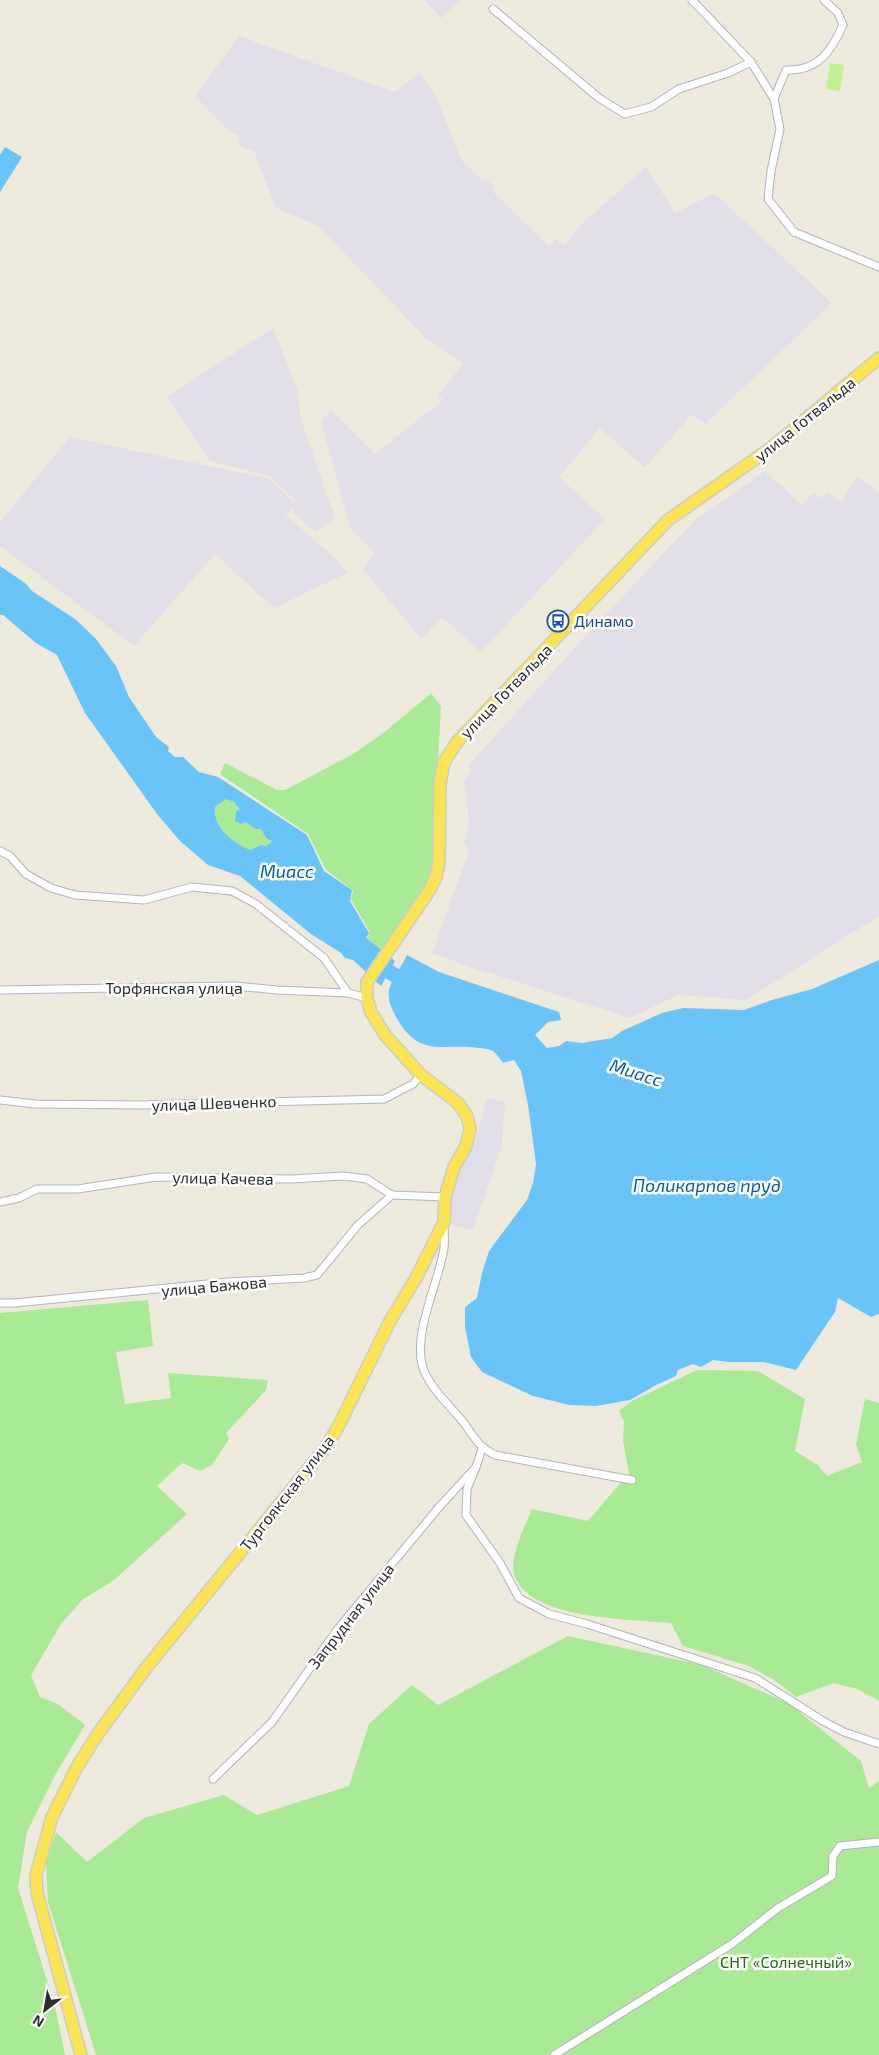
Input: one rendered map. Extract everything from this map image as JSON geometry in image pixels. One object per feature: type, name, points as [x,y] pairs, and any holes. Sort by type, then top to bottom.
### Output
[{"type":"main road","name":"улица Готвальда","points":[[367,982],[429,891],[436,877],[439,862],[440,784],[444,762],[457,742],[668,520],[771,448],[879,358]]},
{"type":"main road","name":"Тургоякская улица","points":[[81,2055],[37,1893],[36,1875],[52,1817],[96,1735],[146,1668],[326,1446],[339,1425],[390,1321],[416,1278],[444,1222],[445,1197],[454,1167],[466,1146],[470,1130],[467,1116],[458,1103],[420,1075],[385,1035],[371,1012],[366,998],[367,982]]},
{"type":"street","points":[[692,0],[750,62],[774,98],[780,129],[771,171],[768,199],[794,232],[879,267]]},
{"type":"street","points":[[774,98],[786,70],[800,70],[812,66],[824,57],[838,34],[842,25],[838,13],[824,0]]},
{"type":"street","points":[[493,9],[600,98],[625,114],[651,107],[678,89],[728,73],[750,62]]},
{"type":"street","points":[[0,851],[10,856],[26,874],[51,888],[75,895],[144,900],[192,887],[232,891],[256,904],[324,958],[348,994]]},
{"type":"street","name":"Торфянская улица","points":[[0,990],[235,986],[348,994],[366,998]]},
{"type":"street","name":"улица Шевченко","points":[[0,1100],[35,1104],[141,1105],[384,1099],[413,1084],[420,1075]]},
{"type":"street","name":"улица Качева","points":[[0,1202],[19,1198],[37,1190],[78,1189],[156,1177],[292,1179],[343,1176],[367,1180],[392,1195],[445,1197]]},
{"type":"street","name":"улица Бажова","points":[[0,1303],[15,1304],[228,1282],[304,1278],[317,1275],[358,1225],[392,1195]]},
{"type":"street","points":[[444,1222],[444,1247],[421,1344],[423,1367],[437,1392],[466,1424],[482,1449],[495,1455],[632,1480]]},
{"type":"street","name":"Запрудная улица","points":[[214,1779],[272,1722],[337,1630],[440,1506],[476,1467],[482,1449]]},
{"type":"street","points":[[476,1467],[467,1489],[466,1515],[500,1563],[519,1598],[549,1614],[587,1624],[756,1678],[823,1721],[844,1732],[879,1744]]},
{"type":"street","points":[[554,2055],[732,1944],[778,1908],[832,1876],[833,1856],[840,1846],[879,1843]]},
{"type":"shaded area","points":[[424,0],[461,0],[441,18]]},
{"type":"shaded area","points":[[239,36],[395,92],[420,73],[435,94],[462,161],[482,180],[488,181],[493,186],[494,193],[549,246],[556,239],[564,245],[584,222],[646,167],[675,213],[714,193],[832,303],[705,424],[692,414],[645,468],[600,428],[559,477],[605,519],[481,652],[442,617],[422,639],[363,570],[374,552],[350,528],[321,421],[331,410],[375,454],[443,400],[438,395],[463,364],[426,338],[318,226],[276,208],[254,151],[238,145],[240,136],[230,132],[195,96]]},
{"type":"shaded area","points":[[273,328],[298,391],[300,416],[335,518],[315,532],[292,511],[294,506],[286,515],[335,558],[347,573],[274,608],[215,554],[134,646],[0,546],[0,522],[70,437],[270,479],[295,503],[296,501],[270,476],[210,461],[167,397]]},
{"type":"shaded area","points":[[765,471],[802,505],[813,493],[822,498],[827,492],[841,502],[858,476],[879,493],[879,916],[746,1000],[678,995],[630,1018],[432,953],[469,851],[464,843],[469,822],[464,780],[472,771],[468,766],[591,630],[694,521]]},
{"type":"shaded area","points":[[487,1098],[505,1102],[502,1145],[473,1230],[452,1225],[448,1199],[456,1177],[475,1142]]},
{"type":"green space","points":[[830,63],[844,65],[840,91],[826,89]]},
{"type":"green space","points":[[431,693],[441,706],[432,874],[380,952],[367,938],[370,932],[351,900],[353,890],[326,870],[308,834],[220,774],[225,763],[277,790],[285,790],[355,753],[386,731]]},
{"type":"green space","points":[[226,799],[234,802],[248,823],[261,829],[266,838],[273,840],[266,846],[261,845],[250,850],[237,843],[225,833],[217,821],[215,807]]},
{"type":"green space","points":[[148,1300],[153,1346],[116,1352],[125,1404],[171,1398],[168,1373],[268,1380],[266,1390],[226,1433],[229,1439],[212,1465],[200,1471],[182,1463],[157,1486],[187,1514],[114,1580],[82,1600],[61,1624],[31,1675],[40,1697],[58,1704],[85,1725],[54,1777],[27,1832],[18,1888],[55,2006],[65,2055],[0,2055],[0,1313]]},
{"type":"green space","points":[[697,1370],[758,1371],[805,1399],[795,1451],[818,1465],[827,1476],[862,1462],[856,1444],[865,1399],[879,1403],[879,1701],[857,1689],[834,1683],[796,1697],[774,1680],[749,1666],[683,1646],[671,1623],[607,1618],[559,1609],[539,1600],[523,1589],[514,1574],[513,1567],[516,1550],[532,1509],[588,1521],[629,1473],[623,1440],[624,1421],[619,1411],[632,1401]]},
{"type":"green space","name":"СНТ «Солнечный»","points":[[568,1636],[702,1665],[788,1703],[861,1761],[869,1788],[879,1781],[879,2055],[96,2055],[48,1902],[46,1863],[56,1832],[87,1862],[144,1818],[224,1795],[257,1815],[349,1786],[369,1724],[412,1685],[438,1705]]},
{"type":"water","points":[[5,147],[22,157],[0,192],[0,155]]},
{"type":"water","name":"Миасс","points":[[0,566],[25,583],[32,591],[75,619],[96,639],[116,666],[129,697],[156,737],[169,747],[168,751],[175,757],[183,757],[199,772],[218,777],[307,835],[324,871],[352,890],[350,901],[369,933],[366,938],[395,961],[381,986],[353,960],[345,958],[341,953],[311,934],[240,876],[208,865],[180,841],[157,814],[85,713],[57,655],[36,643],[3,615],[0,615]],"holes":[[[226,799],[234,802],[239,809],[236,812],[235,821],[241,824],[246,822],[255,829],[261,829],[266,838],[272,841],[266,846],[261,845],[250,850],[237,843],[225,833],[217,821],[215,807]]]},
{"type":"water","name":"Поликарпов пруд","points":[[407,955],[439,972],[559,1012],[561,1020],[548,1022],[535,1035],[547,1048],[559,1046],[566,1041],[582,1043],[612,1038],[622,1031],[662,1013],[683,1008],[744,1010],[812,989],[879,960],[879,1314],[871,1317],[838,1298],[835,1312],[796,1370],[764,1362],[713,1360],[701,1367],[693,1364],[678,1370],[676,1376],[630,1400],[596,1406],[569,1405],[533,1396],[482,1372],[471,1357],[465,1327],[465,1307],[477,1298],[489,1251],[527,1200],[533,1183],[536,1164],[528,1105],[521,1071],[514,1060],[503,1063],[493,1051],[486,1049],[425,1045],[416,1041],[399,1022],[393,1011],[389,994],[390,987]]},
{"type":"waterway","name":"Миасс","points":[[372,961],[412,986]]},
{"type":"place","name":"Динамо","points":[[558,621]]}]
